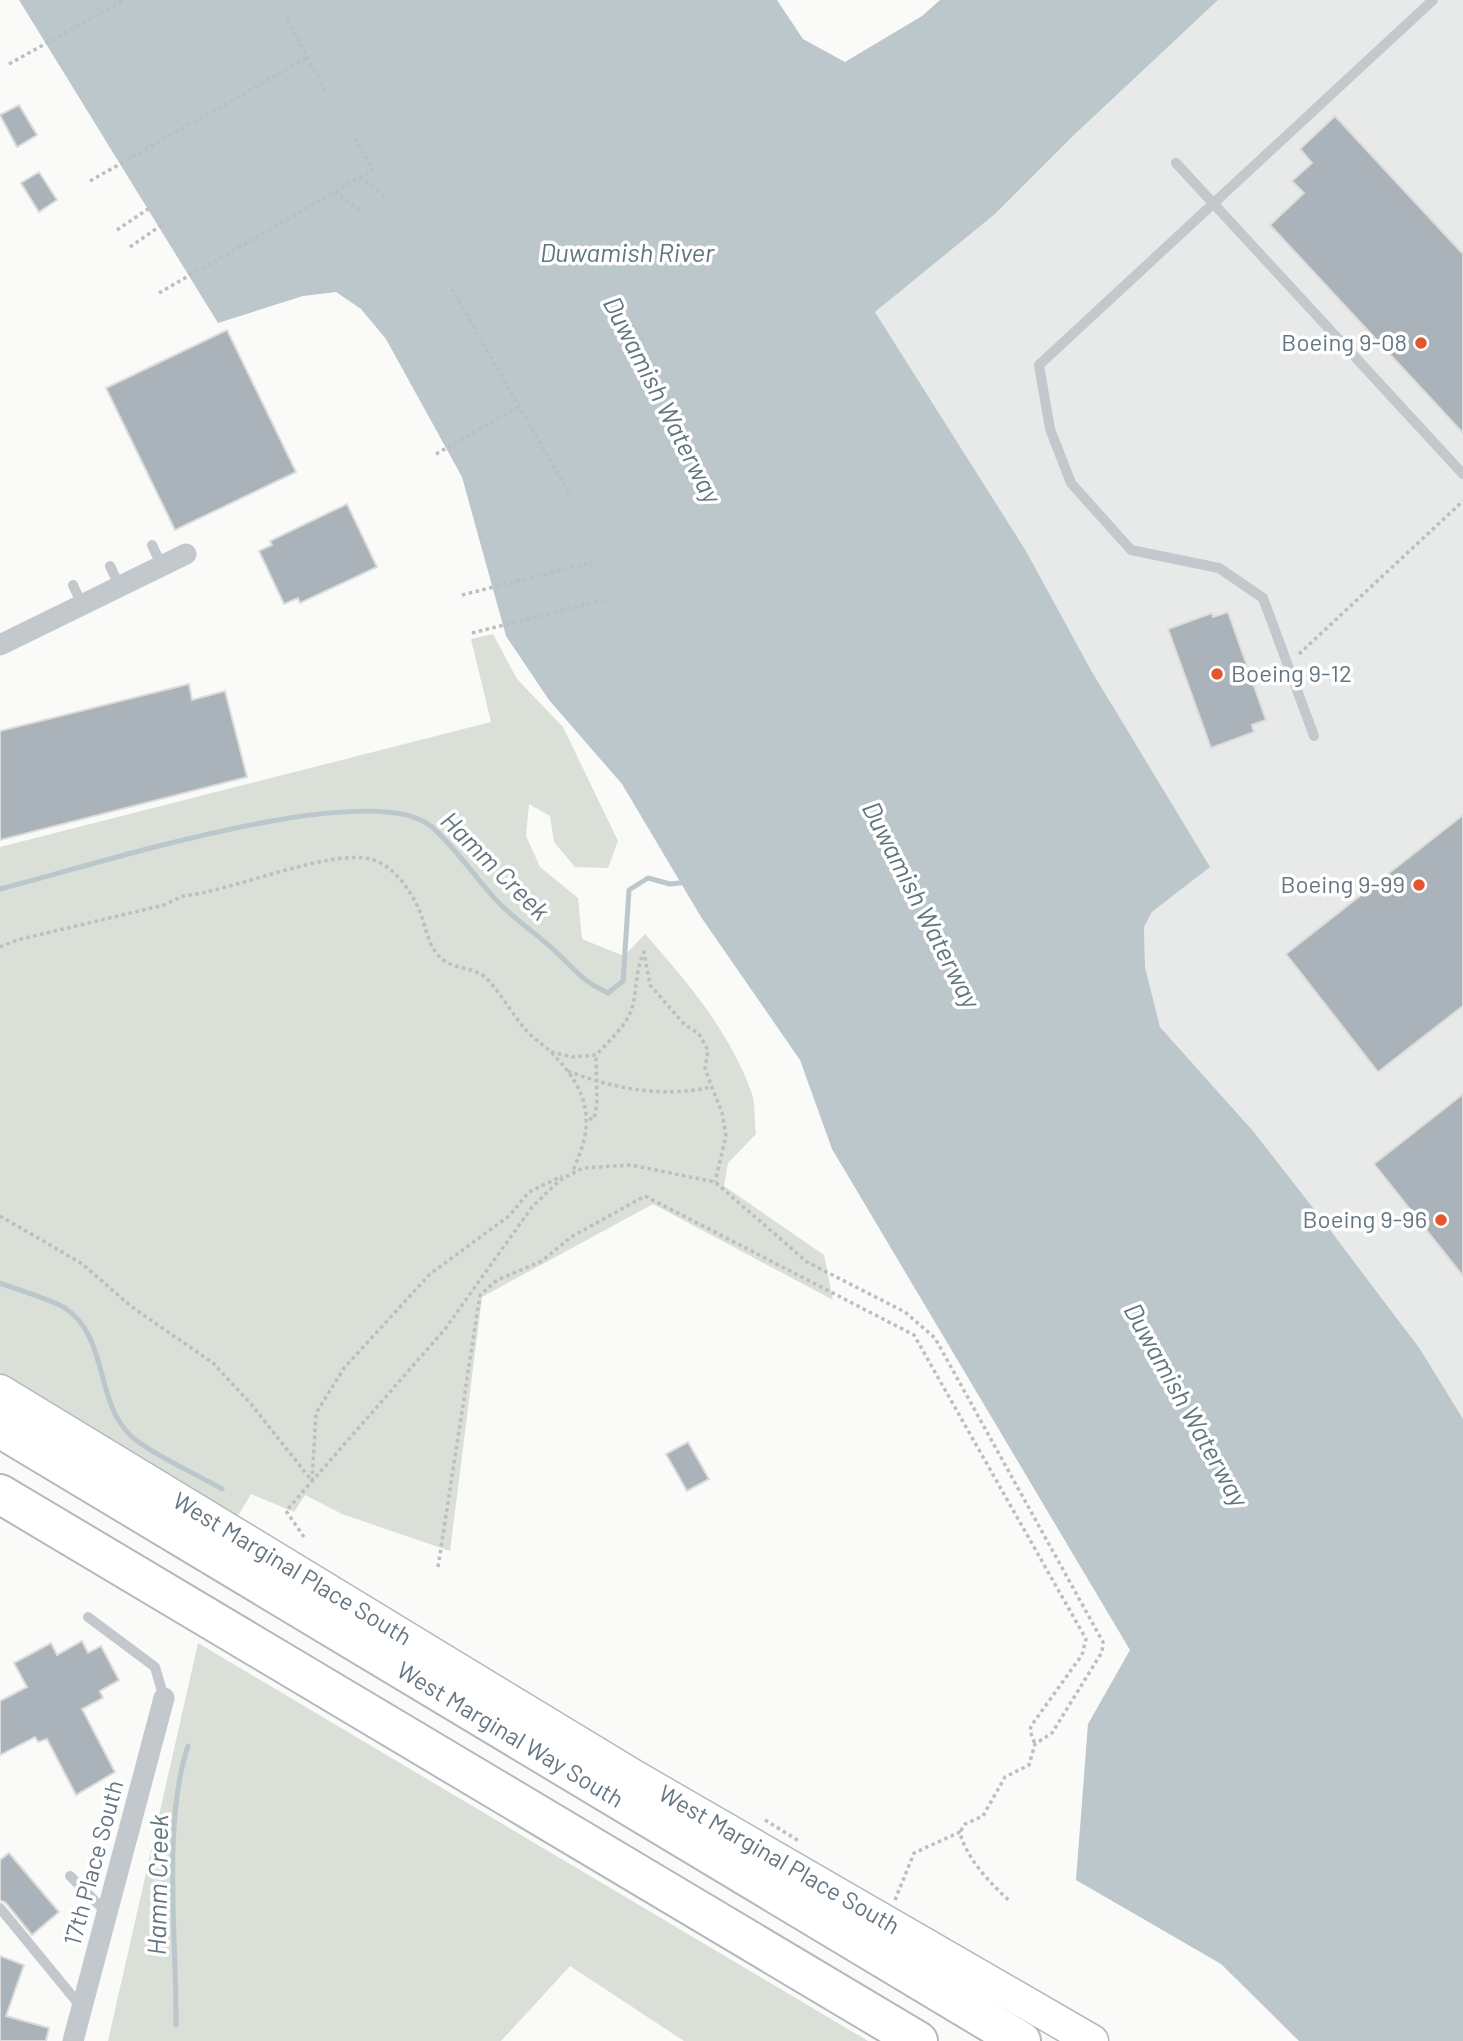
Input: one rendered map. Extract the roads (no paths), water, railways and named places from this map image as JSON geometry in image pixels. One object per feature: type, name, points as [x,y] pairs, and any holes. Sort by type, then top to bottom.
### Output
[{"type":"highway","name":"West Marginal Way South","points":[[0,1428],[1021,2041]]},
{"type":"highway","points":[[0,1494],[918,2041]]},
{"type":"street","points":[[0,645],[186,554]]},
{"type":"street","name":"West Marginal Place South","points":[[0,1391],[632,1775],[1092,2041]]},
{"type":"street","name":"17th Place South","points":[[73,2041],[164,1698]]},
{"type":"lane","points":[[1314,737],[1263,598],[1219,568],[1131,550],[1071,483],[1050,429],[1039,365],[1433,0]]},
{"type":"lane","points":[[1176,163],[1463,474]]},
{"type":"lane","points":[[152,545],[162,566]]},
{"type":"lane","points":[[110,566],[120,587]]},
{"type":"lane","points":[[73,585],[82,605]]},
{"type":"lane","points":[[88,1617],[155,1667],[164,1698]]},
{"type":"lane","points":[[70,1876],[108,1914]]},
{"type":"lane","points":[[0,1908],[82,2008]]},
{"type":"water","name":"Duwamish River","points":[[19,0],[777,0],[803,39],[845,62],[922,16],[940,0],[1218,0],[1074,135],[995,214],[875,312],[1026,551],[1092,672],[1210,867],[1152,912],[1144,927],[1145,967],[1160,1027],[1253,1131],[1321,1218],[1420,1349],[1463,1419],[1463,2041],[1299,2041],[1221,1964],[1076,1880],[1088,1724],[1130,1650],[832,1149],[800,1060],[701,917],[622,784],[549,700],[506,636],[462,477],[386,339],[361,309],[336,292],[303,296],[218,323]]},
{"type":"waterway","name":"Hamm Creek","points":[[0,889],[156,847],[290,818],[350,812],[399,814],[432,827],[505,909],[584,979],[608,993],[623,981],[629,890],[648,878],[670,884],[689,882]]},
{"type":"waterway","name":"Hamm Creek","points":[[0,1283],[59,1305],[79,1320],[95,1352],[111,1405],[130,1435],[160,1456],[222,1489]]},
{"type":"waterway","name":"Hamm Creek","points":[[176,2025],[173,1846],[180,1777],[188,1746]]},
{"type":"place","name":"Boeing 9-08","points":[[1421,343]]},
{"type":"place","name":"Boeing 9-12","points":[[1217,674]]},
{"type":"place","name":"Boeing 9-99","points":[[1419,885]]},
{"type":"place","name":"Boeing 9-96","points":[[1441,1220]]},
{"type":"water label","name":"Duwamish Waterway","points":[[662,400]]},
{"type":"water label","name":"Duwamish Waterway","points":[[921,905]]},
{"type":"water label","name":"Duwamish Waterway","points":[[1186,1405]]}]
